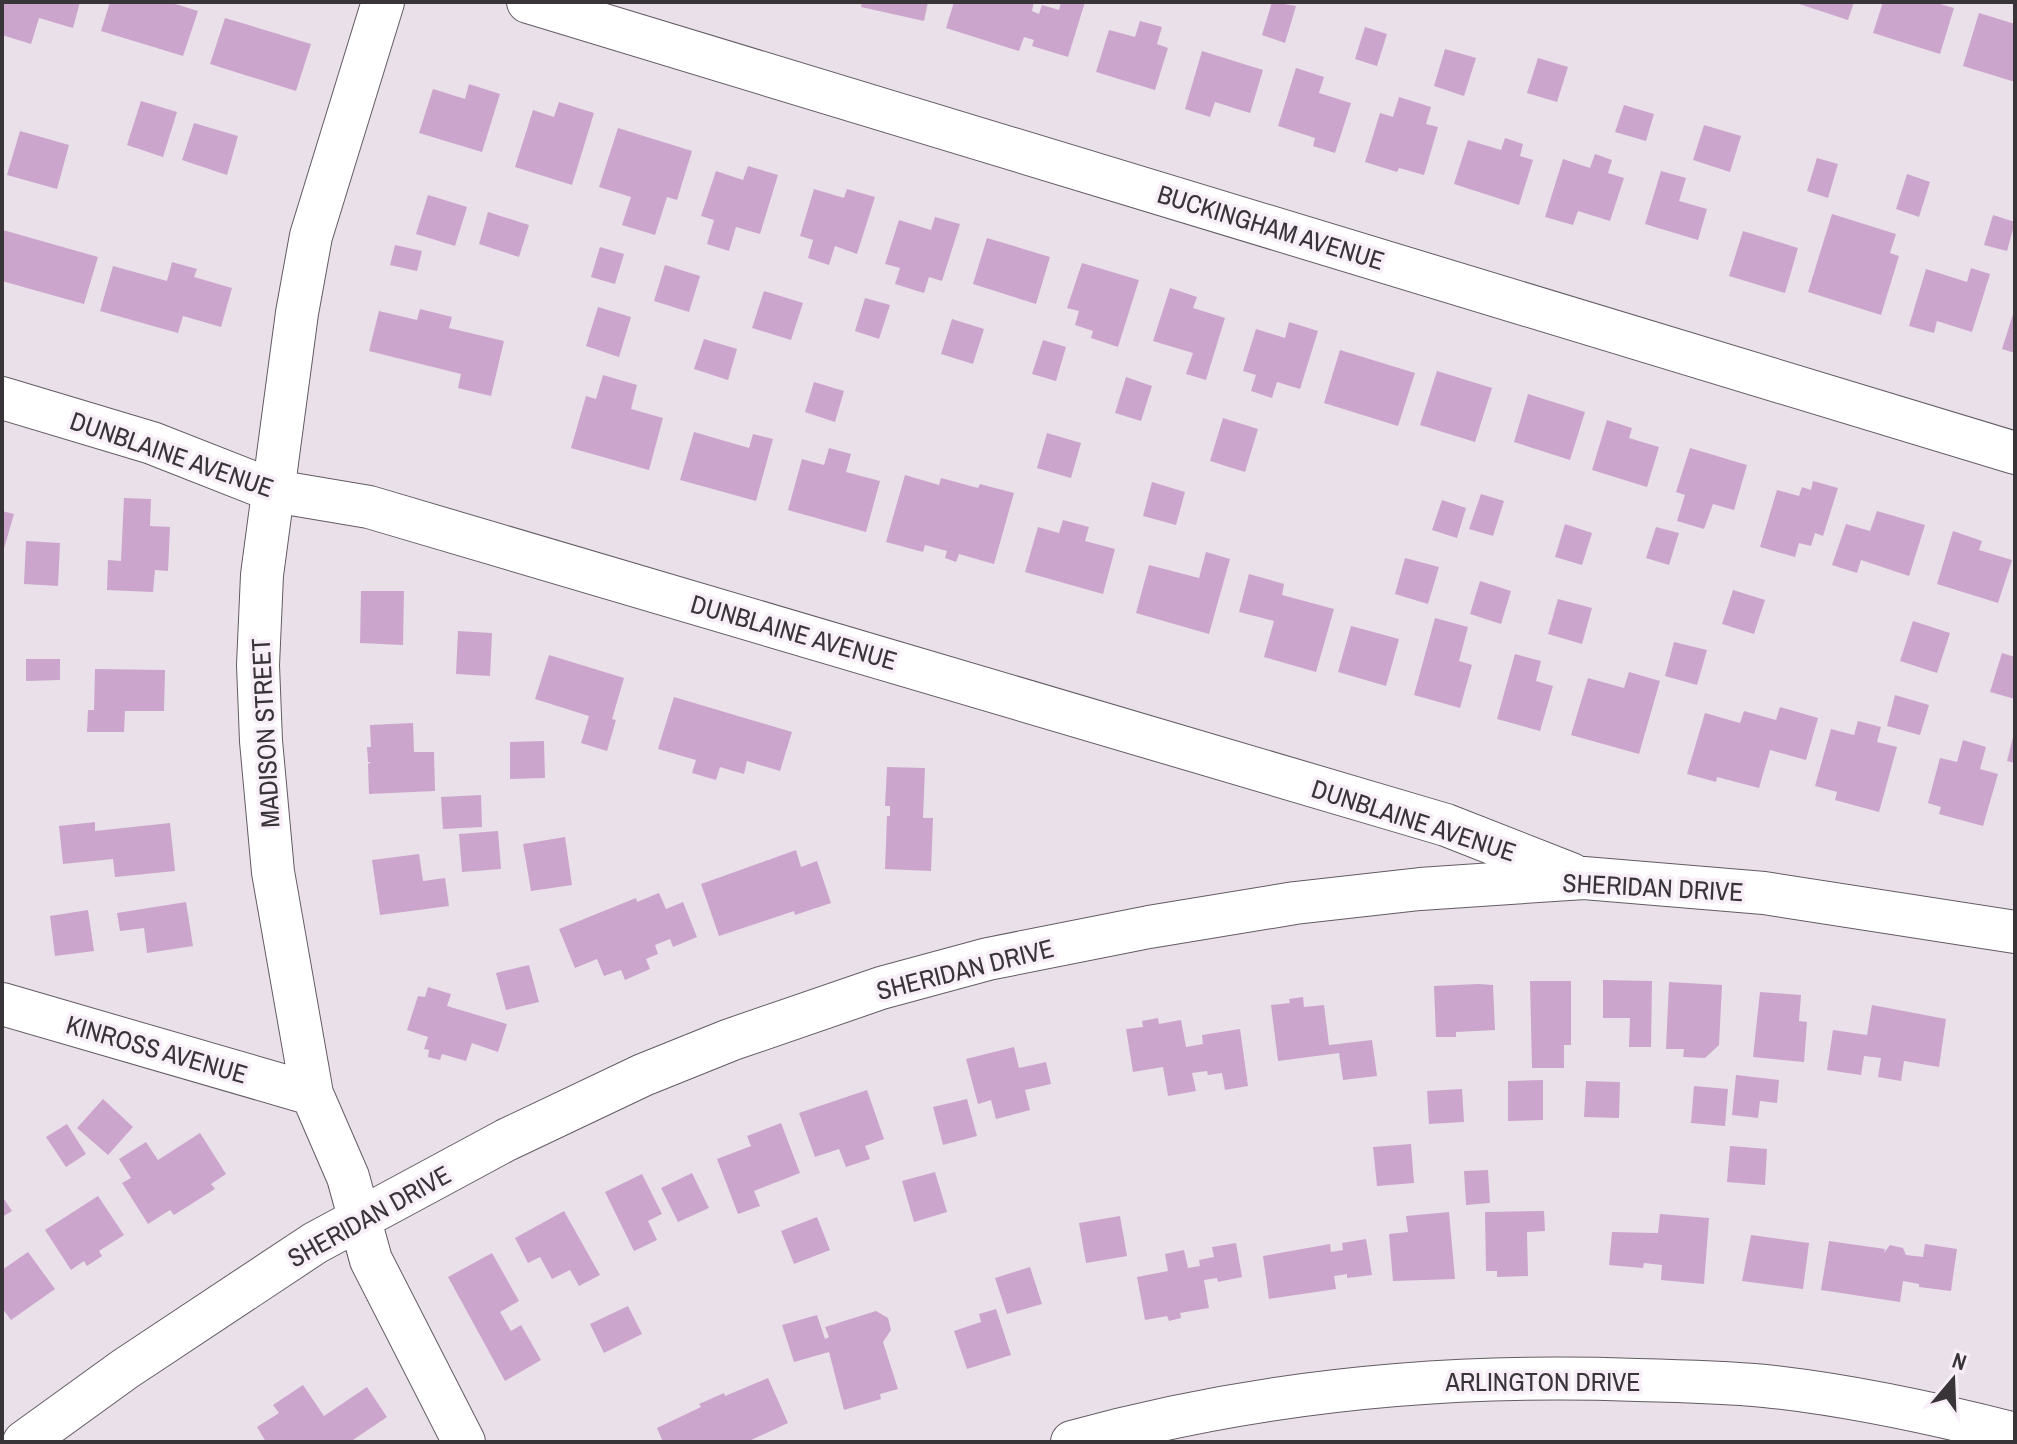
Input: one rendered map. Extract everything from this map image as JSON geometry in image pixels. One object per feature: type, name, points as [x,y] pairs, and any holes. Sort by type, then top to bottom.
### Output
[{"type":"street","name":"MADISON STREET","points":[[383,2],[311,236],[297,313],[262,575],[261,741],[273,872],[312,1094],[348,1177],[371,1260],[464,1442]]},
{"type":"street","name":"BUCKINGHAM AVENUE","points":[[528,2],[2015,453]]},
{"type":"street","name":"DUNBLAINE AVENUE","points":[[2,398],[152,443],[274,491],[369,507],[1446,825],[1584,878]]},
{"type":"street","name":"SHERIDAN DRIVE","points":[[24,1442],[125,1369],[315,1243],[506,1140],[643,1075],[744,1035],[881,988],[1003,956],[1149,927],[1295,903],[1420,889],[1584,878],[1764,893],[2015,932]]},
{"type":"street","name":"KINROSS AVENUE","points":[[2,1004],[312,1094]]},
{"type":"street","name":"ARLINGTON DRIVE","points":[[1072,1442],[1229,1408],[1336,1391],[1384,1385],[1536,1378],[1764,1386],[1832,1395],[1967,1421],[2015,1434]]},
{"type":"building","points":[[2,2],[80,2],[73,28],[39,18],[31,44],[2,35]]},
{"type":"building","points":[[110,2],[169,2],[198,11],[183,56],[101,31]]},
{"type":"building","points":[[862,2],[928,2],[924,21],[861,7]]},
{"type":"building","points":[[954,2],[1034,2],[1032,11],[1039,14],[1042,5],[1059,10],[1061,2],[1085,2],[1068,57],[1032,46],[1034,40],[1024,37],[1019,51],[946,28]]},
{"type":"building","points":[[1272,2],[1296,6],[1285,43],[1262,35]]},
{"type":"building","points":[[1793,2],[1854,2],[1848,20]]},
{"type":"building","points":[[1883,2],[1933,2],[1954,8],[1940,54],[1873,33]]},
{"type":"building","points":[[1979,13],[2015,24],[2015,82],[1963,66]]},
{"type":"building","points":[[225,18],[311,44],[296,91],[210,64]]},
{"type":"building","points":[[1140,21],[1162,27],[1157,44],[1168,48],[1155,90],[1096,72],[1109,30],[1135,37]]},
{"type":"building","points":[[1365,27],[1387,34],[1377,66],[1355,59]]},
{"type":"building","points":[[1445,49],[1476,58],[1464,96],[1434,86]]},
{"type":"building","points":[[1202,51],[1263,70],[1250,113],[1215,102],[1210,117],[1185,109]]},
{"type":"building","points":[[1538,58],[1568,67],[1557,102],[1527,93]]},
{"type":"building","points":[[1296,68],[1324,77],[1319,93],[1351,103],[1335,153],[1313,146],[1315,138],[1278,126]]},
{"type":"building","points":[[469,84],[500,94],[482,152],[419,133],[433,89],[465,99]]},
{"type":"building","points":[[1399,97],[1431,107],[1426,124],[1438,127],[1424,175],[1399,168],[1397,172],[1365,162],[1380,113],[1393,117]]},
{"type":"building","points":[[141,101],[177,112],[163,157],[127,145]]},
{"type":"building","points":[[559,102],[594,113],[572,185],[515,167],[533,110],[554,117]]},
{"type":"building","points":[[1624,105],[1654,114],[1646,141],[1615,132]]},
{"type":"building","points":[[194,123],[238,136],[227,175],[182,160]]},
{"type":"building","points":[[1704,125],[1741,136],[1730,172],[1693,160]]},
{"type":"building","points":[[618,128],[692,151],[677,200],[667,197],[655,235],[622,225],[631,197],[599,187]]},
{"type":"building","points":[[20,131],[69,145],[57,189],[7,175]]},
{"type":"building","points":[[1505,138],[1523,144],[1520,156],[1533,160],[1519,205],[1454,184],[1468,140],[1501,150]]},
{"type":"building","points":[[1595,154],[1612,160],[1608,173],[1624,178],[1610,221],[1578,211],[1573,225],[1545,217],[1563,159],[1590,168]]},
{"type":"building","points":[[1817,158],[1838,164],[1828,198],[1807,191]]},
{"type":"building","points":[[748,166],[778,175],[760,234],[736,227],[729,251],[707,244],[714,220],[701,216],[716,171],[743,180]]},
{"type":"building","points":[[1661,171],[1686,178],[1679,201],[1707,209],[1698,240],[1645,224]]},
{"type":"building","points":[[1907,174],[1930,182],[1919,217],[1896,209]]},
{"type":"building","points":[[814,189],[844,198],[847,189],[875,197],[857,254],[835,246],[829,265],[808,258],[813,240],[800,236]]},
{"type":"building","points":[[428,195],[467,207],[455,246],[416,234]]},
{"type":"building","points":[[488,212],[529,225],[519,257],[479,244]]},
{"type":"building","points":[[1832,214],[1896,234],[1890,253],[1899,256],[1881,315],[1808,292]]},
{"type":"building","points":[[1993,215],[2015,222],[2007,251],[1984,245]]},
{"type":"building","points":[[935,217],[960,224],[942,281],[929,277],[924,293],[895,284],[900,268],[885,264],[899,220],[931,230]]},
{"type":"building","points":[[3,230],[98,257],[84,304],[2,281]]},
{"type":"building","points":[[1743,231],[1798,248],[1785,293],[1729,276]]},
{"type":"building","points":[[987,238],[1050,257],[1036,304],[973,284]]},
{"type":"building","points":[[395,245],[422,251],[417,271],[390,265]]},
{"type":"building","points":[[600,247],[624,254],[615,284],[591,277]]},
{"type":"building","points":[[172,262],[197,269],[194,277],[232,288],[221,327],[183,316],[178,333],[100,311],[113,266],[167,281]]},
{"type":"building","points":[[1082,263],[1139,280],[1118,347],[1091,338],[1093,331],[1075,325],[1079,311],[1067,308]]},
{"type":"building","points":[[665,265],[700,276],[689,312],[654,301]]},
{"type":"building","points":[[1971,268],[1990,274],[1972,332],[1937,321],[1934,333],[1909,326],[1926,269],[1967,282]]},
{"type":"building","points":[[1170,288],[1197,297],[1193,308],[1225,318],[1206,380],[1186,374],[1193,353],[1153,341]]},
{"type":"building","points":[[764,291],[803,303],[791,340],[752,328]]},
{"type":"building","points":[[865,298],[890,305],[879,339],[855,331]]},
{"type":"building","points":[[598,307],[631,317],[619,357],[586,346]]},
{"type":"building","points":[[420,309],[452,317],[449,328],[504,341],[491,396],[458,388],[461,374],[369,351],[379,311],[417,320]]},
{"type":"building","points":[[2015,311],[2015,353],[2002,349]]},
{"type":"building","points":[[952,319],[984,329],[973,364],[941,354]]},
{"type":"building","points":[[1289,322],[1318,331],[1300,389],[1277,382],[1272,398],[1251,391],[1256,375],[1243,371],[1256,329],[1285,338]]},
{"type":"building","points":[[704,339],[737,349],[728,380],[694,369]]},
{"type":"building","points":[[1043,340],[1066,347],[1056,381],[1032,374]]},
{"type":"building","points":[[1340,350],[1415,373],[1398,426],[1324,403]]},
{"type":"building","points":[[1437,371],[1492,388],[1475,442],[1420,425]]},
{"type":"building","points":[[603,375],[637,385],[631,409],[663,418],[649,470],[571,448],[586,396],[596,399]]},
{"type":"building","points":[[1126,377],[1152,386],[1141,421],[1115,413]]},
{"type":"building","points":[[814,382],[844,391],[835,422],[805,412]]},
{"type":"building","points":[[1528,394],[1585,412],[1570,460],[1514,442]]},
{"type":"building","points":[[1223,418],[1258,429],[1245,472],[1210,461]]},
{"type":"building","points":[[1607,420],[1632,428],[1629,438],[1659,447],[1647,487],[1592,470]]},
{"type":"building","points":[[694,432],[749,448],[753,434],[773,439],[756,501],[680,480]]},
{"type":"building","points":[[1047,433],[1081,443],[1071,478],[1037,468]]},
{"type":"building","points":[[829,448],[851,454],[846,472],[880,481],[866,532],[788,510],[802,459],[824,465]]},
{"type":"building","points":[[1690,448],[1747,465],[1734,510],[1713,504],[1704,529],[1677,521],[1685,495],[1676,492]]},
{"type":"building","points":[[905,475],[939,485],[941,478],[1014,493],[994,564],[959,554],[956,562],[945,558],[947,551],[925,545],[923,552],[886,542]]},
{"type":"building","points":[[1813,481],[1838,488],[1823,536],[1815,533],[1811,546],[1799,543],[1795,557],[1760,547],[1777,490],[1799,496],[1802,487],[1811,490]]},
{"type":"building","points":[[1152,482],[1185,492],[1176,525],[1143,516]]},
{"type":"building","points":[[1481,494],[1504,501],[1493,536],[1469,529]]},
{"type":"building","points":[[124,498],[151,499],[150,526],[170,527],[168,571],[155,570],[153,592],[107,590],[108,560],[121,561]]},
{"type":"building","points":[[1442,500],[1466,508],[1457,538],[1432,530]]},
{"type":"building","points":[[2,511],[14,514],[3,552],[2,552]]},
{"type":"building","points":[[1877,511],[1925,525],[1909,576],[1861,560],[1857,573],[1832,565],[1846,524],[1870,531]]},
{"type":"building","points":[[1063,520],[1089,527],[1085,541],[1115,549],[1103,594],[1025,572],[1038,527],[1059,533]]},
{"type":"building","points":[[1565,524],[1592,533],[1582,565],[1555,557]]},
{"type":"building","points":[[1656,527],[1679,533],[1669,565],[1646,558]]},
{"type":"building","points":[[1953,531],[1982,541],[1979,550],[2012,560],[1998,603],[1937,584]]},
{"type":"building","points":[[26,541],[60,543],[58,586],[24,584]]},
{"type":"building","points":[[1206,552],[1230,559],[1209,634],[1136,613],[1149,565],[1199,578]]},
{"type":"building","points":[[1405,558],[1439,567],[1428,604],[1395,594]]},
{"type":"building","points":[[1249,574],[1284,584],[1282,595],[1334,609],[1316,672],[1264,657],[1274,621],[1239,612]]},
{"type":"building","points":[[1480,581],[1511,591],[1501,624],[1470,614]]},
{"type":"building","points":[[1733,590],[1765,600],[1754,634],[1722,624]]},
{"type":"building","points":[[361,591],[404,591],[403,645],[360,643]]},
{"type":"building","points":[[1558,599],[1592,608],[1582,644],[1548,634]]},
{"type":"building","points":[[1435,618],[1468,627],[1459,661],[1472,665],[1460,708],[1414,695]]},
{"type":"building","points":[[1913,621],[1950,633],[1937,673],[1900,661]]},
{"type":"building","points":[[1351,626],[1399,639],[1386,686],[1338,672]]},
{"type":"building","points":[[458,631],[492,633],[490,676],[456,674]]},
{"type":"building","points":[[1674,642],[1707,650],[1697,685],[1665,676]]},
{"type":"building","points":[[2002,653],[2015,657],[2015,699],[1990,692]]},
{"type":"building","points":[[1515,654],[1541,661],[1536,681],[1553,686],[1540,731],[1497,719]]},
{"type":"building","points":[[549,655],[624,678],[607,751],[581,743],[589,716],[535,699]]},
{"type":"building","points":[[26,659],[60,659],[60,680],[26,681]]},
{"type":"building","points":[[95,669],[165,670],[164,711],[125,711],[124,732],[87,732],[88,710],[94,710]]},
{"type":"building","points":[[1629,672],[1660,681],[1639,754],[1571,735],[1588,678],[1624,688]]},
{"type":"building","points":[[1895,695],[1929,705],[1920,735],[1887,726]]},
{"type":"building","points":[[674,697],[792,732],[780,771],[747,761],[744,774],[720,767],[716,780],[692,773],[696,760],[658,749]]},
{"type":"building","points":[[1780,707],[1818,718],[1806,760],[1770,750],[1759,788],[1717,777],[1716,782],[1687,774],[1705,713],[1740,723],[1744,711],[1776,720]]},
{"type":"building","points":[[1858,721],[1881,727],[1877,742],[1897,747],[1879,812],[1835,800],[1837,792],[1815,786],[1831,729],[1854,735]]},
{"type":"building","points":[[413,723],[414,752],[434,752],[435,791],[369,794],[368,764],[371,762],[368,762],[367,747],[371,747],[370,725]]},
{"type":"building","points":[[2015,734],[2015,763],[2007,761]]},
{"type":"building","points":[[1963,740],[1986,747],[1980,769],[1998,774],[1983,826],[1939,814],[1941,807],[1928,803],[1940,758],[1957,762]]},
{"type":"building","points":[[544,741],[545,778],[510,779],[510,742]]},
{"type":"building","points":[[887,767],[925,768],[923,818],[933,818],[931,871],[885,869],[887,816],[890,816],[890,806],[885,806]]},
{"type":"building","points":[[481,795],[482,827],[443,829],[441,797]]},
{"type":"building","points":[[95,822],[95,831],[170,823],[175,871],[115,877],[113,859],[63,864],[59,826]]},
{"type":"building","points":[[498,831],[501,869],[462,872],[459,834]]},
{"type":"building","points":[[565,837],[572,885],[531,891],[523,844]]},
{"type":"building","points":[[796,850],[801,867],[817,861],[831,903],[795,915],[794,911],[719,936],[701,884]]},
{"type":"building","points":[[419,854],[423,881],[445,878],[449,906],[380,915],[372,860]]},
{"type":"building","points":[[659,893],[666,909],[683,902],[697,937],[673,947],[670,939],[655,945],[658,954],[646,959],[650,969],[625,980],[621,970],[604,976],[597,959],[575,968],[559,929],[636,898],[637,902]]},
{"type":"building","points":[[186,902],[193,946],[147,953],[144,928],[120,931],[117,913]]},
{"type":"building","points":[[88,910],[94,951],[55,956],[50,916]]},
{"type":"building","points":[[529,965],[539,1002],[506,1010],[496,973]]},
{"type":"building","points":[[1603,980],[1652,981],[1651,1047],[1629,1047],[1630,1018],[1603,1018]]},
{"type":"building","points":[[1530,981],[1571,981],[1571,1045],[1564,1045],[1564,1068],[1532,1068]]},
{"type":"building","points":[[1669,982],[1722,985],[1719,1045],[1705,1058],[1683,1057],[1684,1049],[1666,1049]]},
{"type":"building","points":[[1493,985],[1495,1030],[1456,1032],[1456,1037],[1436,1037],[1434,986]]},
{"type":"building","points":[[428,987],[451,994],[447,1006],[507,1024],[498,1052],[472,1043],[466,1061],[442,1054],[440,1060],[428,1057],[429,1050],[424,1049],[428,1037],[407,1030],[418,996],[425,997]]},
{"type":"building","points":[[1760,992],[1801,995],[1799,1021],[1807,1022],[1804,1062],[1753,1057]]},
{"type":"building","points":[[1303,997],[1304,1007],[1324,1005],[1329,1045],[1372,1040],[1377,1076],[1343,1080],[1339,1053],[1278,1061],[1271,1005],[1290,1003],[1289,999]]},
{"type":"building","points":[[1872,1005],[1946,1019],[1939,1067],[1904,1061],[1901,1081],[1878,1077],[1881,1058],[1864,1056],[1861,1075],[1827,1070],[1833,1030],[1867,1035]]},
{"type":"building","points":[[1158,1018],[1159,1024],[1181,1020],[1186,1047],[1203,1044],[1202,1035],[1240,1029],[1248,1086],[1225,1090],[1222,1073],[1208,1075],[1207,1071],[1192,1073],[1196,1091],[1168,1096],[1163,1067],[1133,1072],[1126,1029],[1143,1027],[1142,1021]]},
{"type":"building","points":[[1014,1047],[1019,1068],[1046,1062],[1051,1084],[1025,1090],[1030,1110],[996,1119],[991,1100],[978,1104],[966,1059]]},
{"type":"building","points":[[1736,1075],[1779,1080],[1777,1103],[1760,1101],[1758,1118],[1732,1115]]},
{"type":"building","points":[[1543,1080],[1543,1120],[1508,1121],[1508,1081]]},
{"type":"building","points":[[1586,1081],[1620,1082],[1619,1118],[1584,1117]]},
{"type":"building","points":[[1694,1086],[1728,1089],[1725,1126],[1691,1123]]},
{"type":"building","points":[[1462,1089],[1464,1122],[1429,1124],[1427,1091]]},
{"type":"building","points":[[867,1090],[884,1139],[865,1146],[870,1159],[846,1167],[839,1149],[815,1157],[799,1113]]},
{"type":"building","points":[[103,1099],[133,1127],[108,1155],[77,1128]]},
{"type":"building","points":[[967,1099],[977,1136],[943,1145],[933,1107]]},
{"type":"building","points":[[781,1123],[800,1173],[754,1191],[760,1206],[738,1214],[717,1159],[751,1146],[747,1136]]},
{"type":"building","points":[[67,1124],[86,1154],[66,1167],[46,1137]]},
{"type":"building","points":[[200,1133],[226,1174],[211,1184],[215,1189],[174,1215],[170,1210],[148,1224],[122,1183],[131,1178],[119,1159],[146,1142],[158,1160]]},
{"type":"building","points":[[1411,1144],[1414,1183],[1377,1186],[1373,1147]]},
{"type":"building","points":[[1730,1146],[1767,1149],[1765,1185],[1727,1182]]},
{"type":"building","points":[[1488,1170],[1490,1203],[1466,1205],[1464,1171]]},
{"type":"building","points":[[935,1172],[947,1212],[914,1222],[902,1181]]},
{"type":"building","points":[[692,1173],[709,1208],[678,1222],[661,1188]]},
{"type":"building","points":[[642,1174],[662,1214],[648,1221],[657,1240],[634,1251],[605,1192]]},
{"type":"building","points":[[2,1196],[12,1211],[2,1217]]},
{"type":"building","points":[[98,1196],[124,1235],[99,1251],[102,1256],[87,1266],[84,1261],[71,1270],[45,1230]]},
{"type":"building","points":[[564,1211],[600,1275],[579,1286],[570,1270],[552,1279],[540,1257],[528,1263],[515,1238]]},
{"type":"building","points":[[1544,1211],[1545,1231],[1527,1232],[1528,1276],[1497,1277],[1497,1271],[1486,1271],[1485,1212]]},
{"type":"building","points":[[1449,1212],[1455,1279],[1393,1281],[1389,1234],[1408,1232],[1406,1216]]},
{"type":"building","points":[[1660,1214],[1709,1218],[1704,1284],[1661,1280],[1662,1265],[1644,1263],[1643,1268],[1609,1265],[1612,1232],[1658,1233]]},
{"type":"building","points":[[1120,1216],[1127,1256],[1086,1263],[1079,1223]]},
{"type":"building","points":[[817,1217],[830,1250],[794,1264],[781,1231]]},
{"type":"building","points":[[1751,1235],[1809,1243],[1803,1289],[1742,1281]]},
{"type":"building","points":[[1366,1239],[1372,1275],[1334,1276],[1336,1289],[1269,1299],[1263,1256],[1330,1244],[1331,1252],[1343,1250],[1342,1243]]},
{"type":"building","points":[[1829,1241],[1885,1249],[1884,1253],[1890,1245],[1903,1248],[1906,1255],[1923,1257],[1925,1244],[1957,1249],[1951,1291],[1919,1287],[1919,1284],[1903,1281],[1900,1302],[1821,1290]]},
{"type":"building","points":[[1236,1243],[1242,1277],[1218,1282],[1217,1278],[1204,1280],[1209,1308],[1180,1313],[1181,1318],[1169,1321],[1167,1316],[1145,1320],[1137,1277],[1168,1271],[1165,1254],[1184,1250],[1188,1268],[1200,1266],[1199,1260],[1214,1257],[1212,1247]]},
{"type":"building","points":[[28,1252],[55,1289],[11,1320],[2,1308],[2,1270]]},
{"type":"building","points":[[492,1253],[519,1301],[500,1312],[511,1331],[521,1325],[541,1360],[505,1381],[448,1277]]},
{"type":"building","points":[[1030,1267],[1042,1304],[1007,1314],[995,1278]]},
{"type":"building","points":[[628,1306],[642,1334],[604,1353],[590,1324]]},
{"type":"building","points":[[996,1309],[1011,1355],[967,1369],[954,1331],[981,1322],[979,1314]]},
{"type":"building","points":[[876,1311],[888,1318],[891,1330],[883,1342],[898,1389],[880,1394],[881,1399],[844,1410],[829,1352],[794,1362],[782,1325],[817,1315],[825,1339],[829,1337],[825,1327]]},
{"type":"building","points":[[768,1378],[788,1423],[747,1442],[663,1442],[657,1428],[701,1407],[699,1404]]},
{"type":"building","points":[[303,1385],[324,1416],[367,1387],[387,1417],[350,1442],[266,1442],[257,1427],[279,1413],[273,1405]]}]
